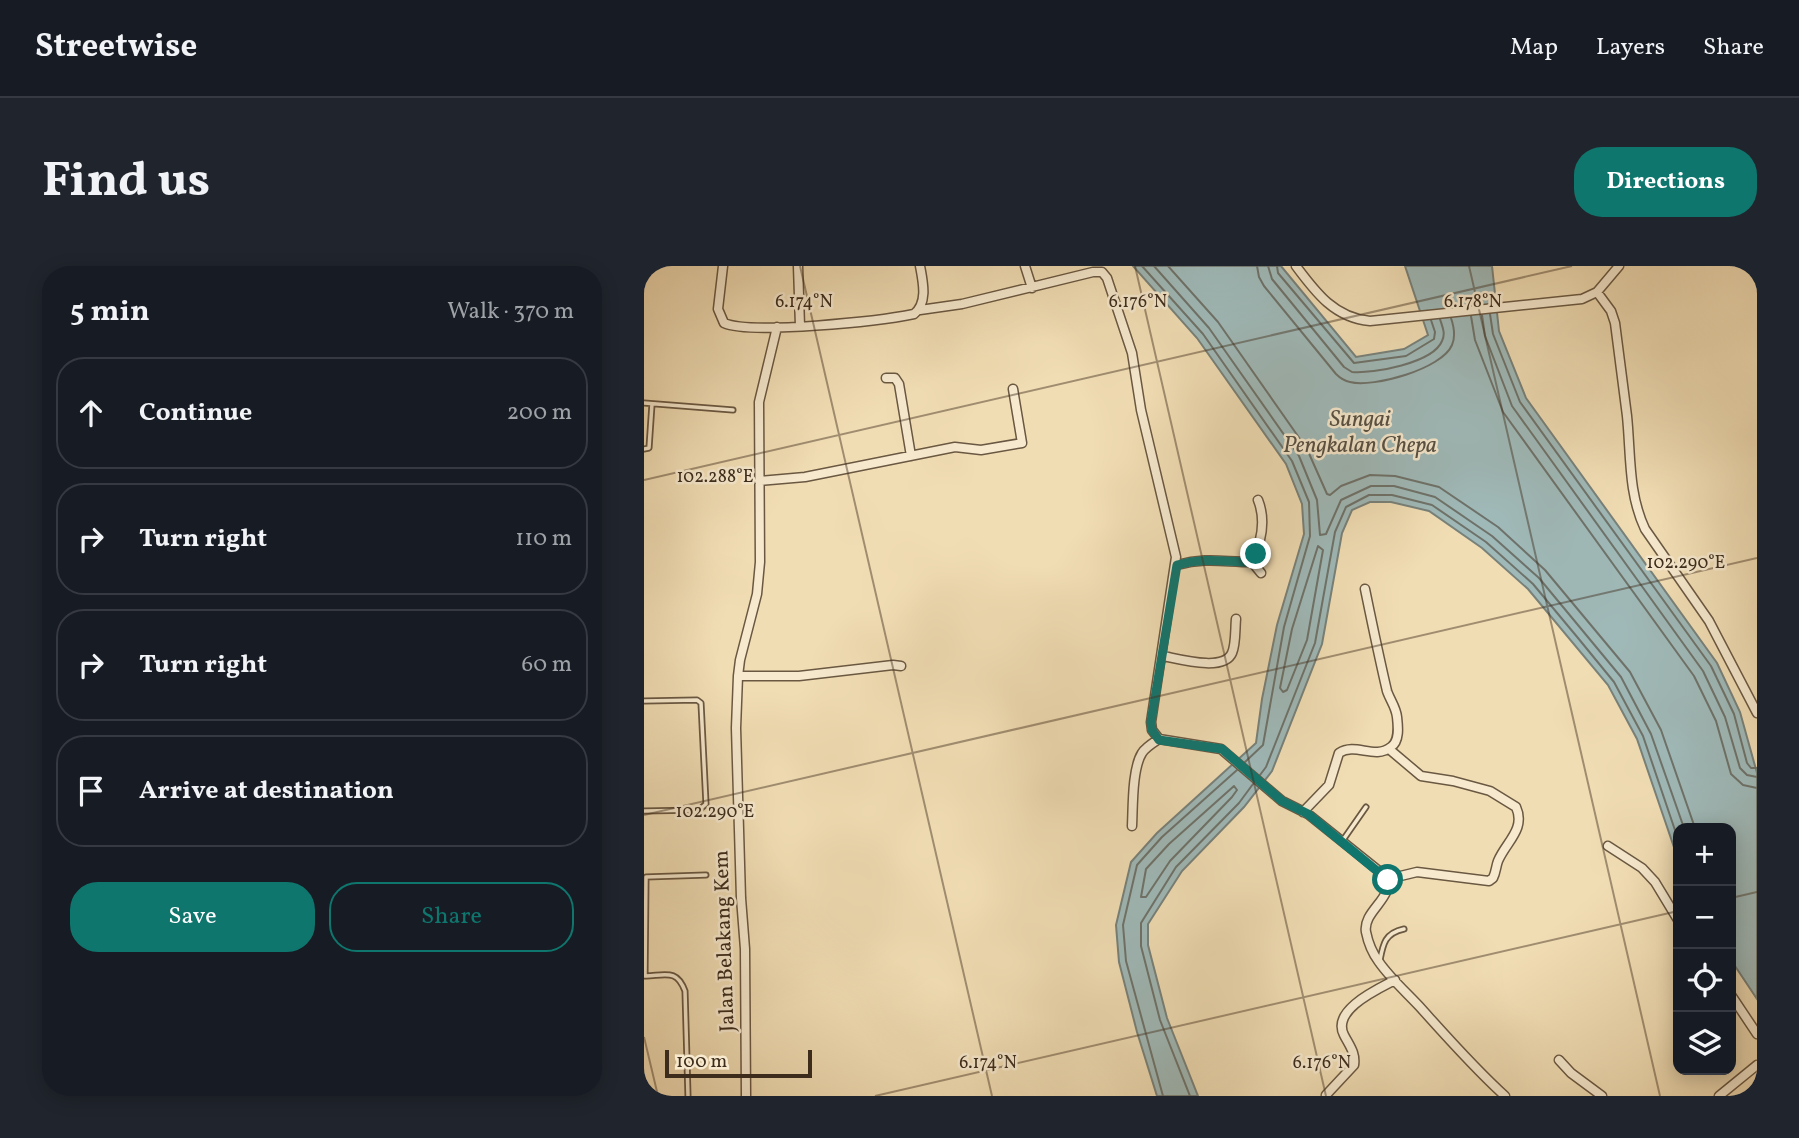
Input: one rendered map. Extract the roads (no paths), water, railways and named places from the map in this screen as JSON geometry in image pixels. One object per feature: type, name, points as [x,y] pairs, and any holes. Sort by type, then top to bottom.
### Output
[{"type":"street","points":[[723,266],[718,309],[723,323],[737,327],[800,326],[900,317],[920,310],[962,304],[1102,272],[1107,278],[1132,353],[1141,410],[1177,565],[1151,722],[1152,730],[1159,740]]},
{"type":"street","points":[[798,266],[800,326]]},
{"type":"street","points":[[920,266],[923,289],[920,310]]},
{"type":"street","points":[[1025,266],[1032,288]]},
{"type":"street","points":[[1296,266],[1322,298],[1348,317],[1370,321],[1582,299],[1597,292],[1619,266]]},
{"type":"street","points":[[1597,292],[1611,311],[1615,323],[1633,495],[1639,516],[1709,621],[1757,713]]},
{"type":"street","name":"Jalan Belakang Kem","points":[[748,1096],[736,728],[740,660],[757,594],[760,562],[759,402],[777,327]]},
{"type":"street","points":[[886,378],[895,378],[899,384],[911,456]]},
{"type":"street","points":[[759,481],[805,477],[955,447],[981,450],[1021,443],[1013,389]]},
{"type":"street","points":[[1252,562],[1256,554],[1263,513],[1258,500]]},
{"type":"street","points":[[1177,565],[1209,559],[1241,564],[1252,562]]},
{"type":"street","points":[[1252,562],[1261,573]]},
{"type":"street","points":[[1303,812],[1329,785],[1339,753],[1355,749],[1381,752],[1390,749],[1397,739],[1397,718],[1388,695],[1364,589]]},
{"type":"street","points":[[1163,656],[1221,664],[1228,660],[1233,652],[1236,619]]},
{"type":"street","points":[[738,676],[799,676],[901,666]]},
{"type":"street","points":[[1132,826],[1137,765],[1142,753],[1149,746],[1159,740],[1222,749],[1282,801],[1303,812],[1388,880]]},
{"type":"street","points":[[1388,880],[1417,872],[1489,881],[1516,834],[1518,818],[1516,807],[1511,802],[1490,791],[1421,776],[1390,749]]},
{"type":"street","points":[[1608,846],[1642,868],[1655,882],[1673,912]]},
{"type":"street","points":[[1388,880],[1388,891],[1367,920],[1366,927],[1367,936],[1379,962],[1477,1070],[1505,1096]]},
{"type":"street","points":[[1326,1095],[1354,1065],[1352,1047],[1341,1028],[1343,1017],[1368,994],[1395,980]]},
{"type":"street","points":[[1736,1002],[1757,1034]]},
{"type":"street","points":[[1559,1060],[1571,1073],[1602,1096]]},
{"type":"street","points":[[1719,1096],[1757,1065]]},
{"type":"lane","points":[[644,403],[733,410]]},
{"type":"lane","points":[[644,449],[649,447],[652,404]]},
{"type":"lane","points":[[644,701],[698,700],[701,703],[706,804],[699,810],[644,811]]},
{"type":"lane","points":[[1342,842],[1366,807]]},
{"type":"lane","points":[[688,1096],[685,991],[680,979],[674,975],[645,976],[646,877],[706,875]]},
{"type":"lane","points":[[1379,962],[1383,942],[1389,935],[1404,929]]},
{"type":"water","name":"Sungai Pengkalan Chepa","points":[[1133,266],[1281,266],[1356,357],[1404,349],[1428,335],[1405,266],[1492,266],[1499,331],[1526,398],[1717,663],[1740,712],[1757,773],[1757,999],[1736,968],[1736,823],[1673,823],[1673,844],[1637,739],[1608,685],[1528,589],[1482,548],[1429,511],[1391,502],[1370,502],[1352,510],[1342,533],[1322,644],[1272,771],[1244,807],[1182,871],[1148,924],[1148,945],[1167,1018],[1198,1096],[1157,1096],[1119,962],[1116,925],[1131,862],[1157,833],[1256,743],[1277,625],[1304,534],[1302,504],[1286,464],[1197,338]]}]
